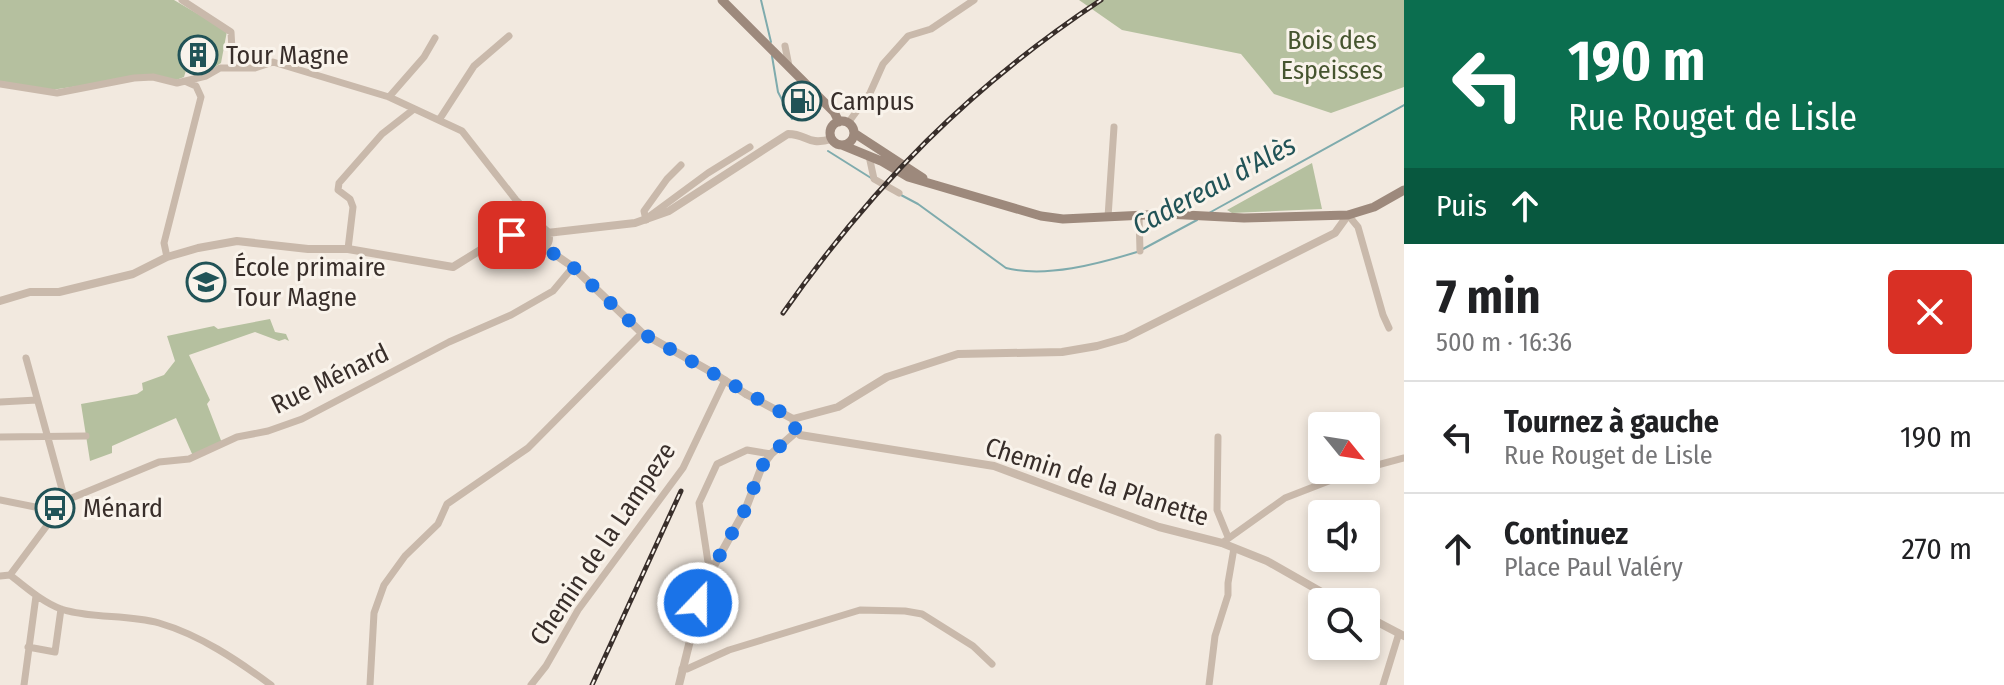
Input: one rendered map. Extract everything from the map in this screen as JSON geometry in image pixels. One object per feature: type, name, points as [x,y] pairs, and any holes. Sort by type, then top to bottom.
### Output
[{"type":"main road","points":[[722,0],[854,133],[933,184]]},
{"type":"main road","points":[[844,122],[832,129],[832,139],[890,166],[900,174],[1041,216],[1063,219],[1348,215],[1374,207],[1404,190]]},
{"type":"main road","points":[[842,145],[852,141],[854,133]]},
{"type":"street","points":[[182,0],[231,32],[233,68]]},
{"type":"street","points":[[844,122],[870,93],[883,64],[908,36],[931,29],[974,0]]},
{"type":"street","points":[[439,120],[474,66],[509,36]]},
{"type":"street","points":[[389,97],[424,57],[435,38]]},
{"type":"street","points":[[785,46],[787,65]]},
{"type":"street","points":[[0,84],[57,93],[134,78],[153,77],[186,82],[220,68],[255,68],[273,62],[389,97],[462,131],[516,200],[533,215],[537,227],[547,233],[646,220],[669,211],[784,136],[795,134],[811,143],[832,139]]},
{"type":"street","points":[[167,257],[164,243],[201,97],[196,86],[186,82]]},
{"type":"street","points":[[348,249],[353,207],[350,199],[338,190],[339,183],[382,134],[414,109]]},
{"type":"street","points":[[1108,217],[1114,127]]},
{"type":"street","points":[[646,220],[652,212],[750,147]]},
{"type":"street","points":[[869,156],[874,179],[899,193]]},
{"type":"street","points":[[646,220],[644,211],[681,165]]},
{"type":"street","points":[[526,237],[532,248],[544,247],[573,267],[642,333],[793,419],[838,407],[887,377],[958,354],[1062,352],[1125,338],[1335,233],[1348,215],[1358,227],[1389,328]]},
{"type":"street","points":[[1139,216],[1140,251]]},
{"type":"street","points":[[526,237],[531,229],[537,227]]},
{"type":"street","points":[[544,247],[548,241],[547,233]]},
{"type":"street","points":[[0,301],[30,292],[59,292],[133,274],[167,257],[237,241],[308,249],[348,249],[453,267],[503,236],[526,237]]},
{"type":"street","name":"Rue Ménard","points":[[45,509],[159,462],[189,459],[237,437],[268,431],[302,419],[449,342],[511,315],[553,291],[573,267]]},
{"type":"street","points":[[370,685],[374,613],[384,585],[405,556],[438,524],[447,504],[528,448],[642,333]]},
{"type":"street","points":[[10,575],[65,501],[26,358]]},
{"type":"street","name":"Chemin de la Lampeze","points":[[531,685],[546,666],[578,610],[683,468],[725,380]]},
{"type":"street","points":[[0,402],[37,400]]},
{"type":"street","points":[[679,685],[698,603],[713,565],[746,508],[762,466],[796,432],[793,419]]},
{"type":"street","name":"Chemin de la Planette","points":[[796,432],[994,466],[1159,527],[1225,540],[1234,548],[1267,561],[1314,588]]},
{"type":"street","points":[[0,437],[86,436]]},
{"type":"street","points":[[1218,437],[1217,510],[1225,540],[1285,498],[1321,484]]},
{"type":"street","points":[[713,565],[708,562],[699,503],[717,464],[747,450],[771,454]]},
{"type":"street","points":[[1380,464],[1404,458]]},
{"type":"street","points":[[0,500],[45,509],[55,516]]},
{"type":"street","points":[[1209,685],[1215,636],[1228,595],[1234,548]]},
{"type":"street","points":[[0,576],[10,575],[36,596],[61,609],[144,619],[179,630],[232,656],[271,685]]},
{"type":"street","points":[[24,685],[36,596]]},
{"type":"street","points":[[28,647],[55,652],[61,609]]},
{"type":"street","points":[[682,669],[729,650],[860,610],[922,614],[973,646],[992,664]]},
{"type":"street","points":[[1380,623],[1402,635],[1383,685]]},
{"type":"green space","points":[[0,0],[174,0],[227,31],[221,63],[210,70],[187,67],[184,77],[176,80],[154,75],[51,90],[0,81]]},
{"type":"green space","name":"Bois des Espeisses","points":[[1079,0],[1404,0],[1404,87],[1331,113],[1274,94],[1241,54],[1122,30]]},
{"type":"green space","points":[[1312,163],[1322,209],[1232,213],[1227,210]]},
{"type":"green space","points":[[270,319],[275,332],[286,334],[289,341],[279,341],[255,332],[189,355],[210,400],[207,404],[222,443],[193,456],[176,418],[112,446],[112,453],[90,461],[81,404],[137,394],[143,390],[142,383],[164,375],[175,361],[167,336]]},
{"type":"waterway","name":"Cadereau d'Alès","points":[[761,0],[771,42]]},
{"type":"waterway","name":"Cadereau d'Alès","points":[[772,56],[778,92],[792,119]]},
{"type":"waterway","name":"Cadereau d'Alès","points":[[1209,213],[1404,105]]},
{"type":"waterway","name":"Cadereau d'Alès","points":[[828,151],[871,178]]},
{"type":"waterway","name":"Cadereau d'Alès","points":[[901,195],[1006,268],[1055,270],[1089,265],[1137,252]]},
{"type":"waterway","name":"Cadereau d'Alès","points":[[1143,249],[1197,220]]},
{"type":"railway","points":[[783,313],[852,222],[927,141],[1009,68],[1101,0]]},
{"type":"railway","points":[[592,685],[681,491]]},
{"type":"place","name":"Tour Magne","points":[[198,55]]},
{"type":"place","name":"Campus","points":[[802,101]]},
{"type":"place","name":"École primaire Tour Magne","points":[[206,282]]},
{"type":"place","name":"Ménard","points":[[55,508]]},
{"type":"route","points":[[512,235],[526,237],[532,248],[544,247],[573,267],[642,333],[793,419],[796,432],[762,466],[746,508],[713,565],[698,603]]}]
